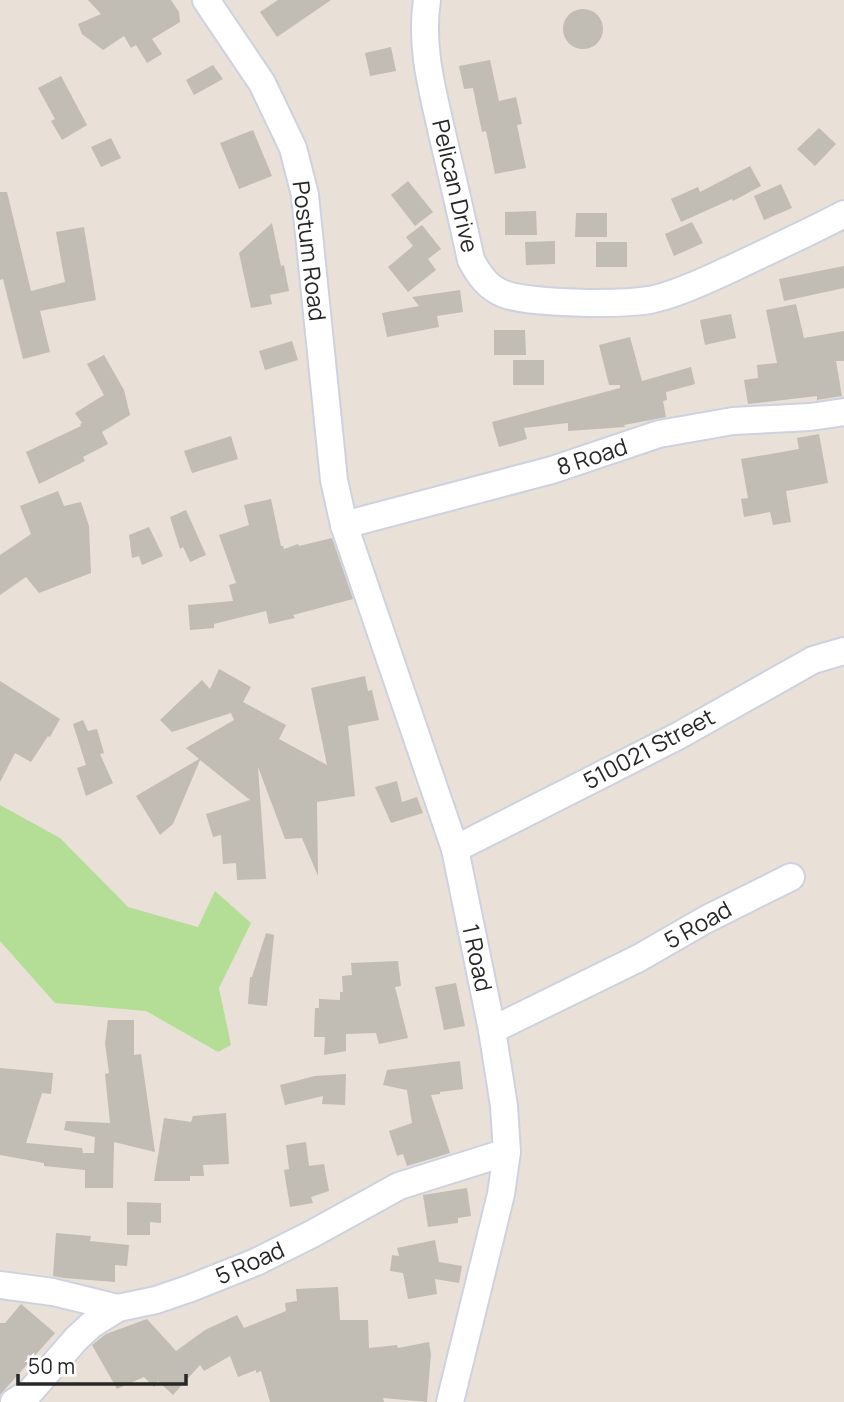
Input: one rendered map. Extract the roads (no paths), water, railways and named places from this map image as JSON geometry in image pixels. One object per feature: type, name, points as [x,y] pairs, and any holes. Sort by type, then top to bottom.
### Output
[{"type":"street","name":"Postum Road","points":[[206,0],[262,83],[293,148],[305,195],[334,480],[345,525]]},
{"type":"street","name":"Pelican Drive","points":[[427,0],[424,46],[432,89],[471,260],[491,288],[505,295],[529,300],[654,300],[691,288],[844,214]]},
{"type":"street","name":"8 Road","points":[[345,525],[552,470],[659,434],[733,421],[810,417],[844,412]]},
{"type":"street","name":"1 Road","points":[[345,525],[454,849],[492,1030],[504,1105],[507,1153],[502,1194],[450,1402]]},
{"type":"street","name":"510021 Street","points":[[454,849],[678,736],[813,660],[844,651]]},
{"type":"street","name":"5 Road","points":[[492,1030],[639,958],[705,920],[791,877]]},
{"type":"street","name":"5 Road","points":[[14,1402],[30,1392],[91,1325],[118,1308],[191,1289],[256,1262],[399,1186],[507,1153]]},
{"type":"street","points":[[0,1285],[53,1292],[118,1308]]}]
